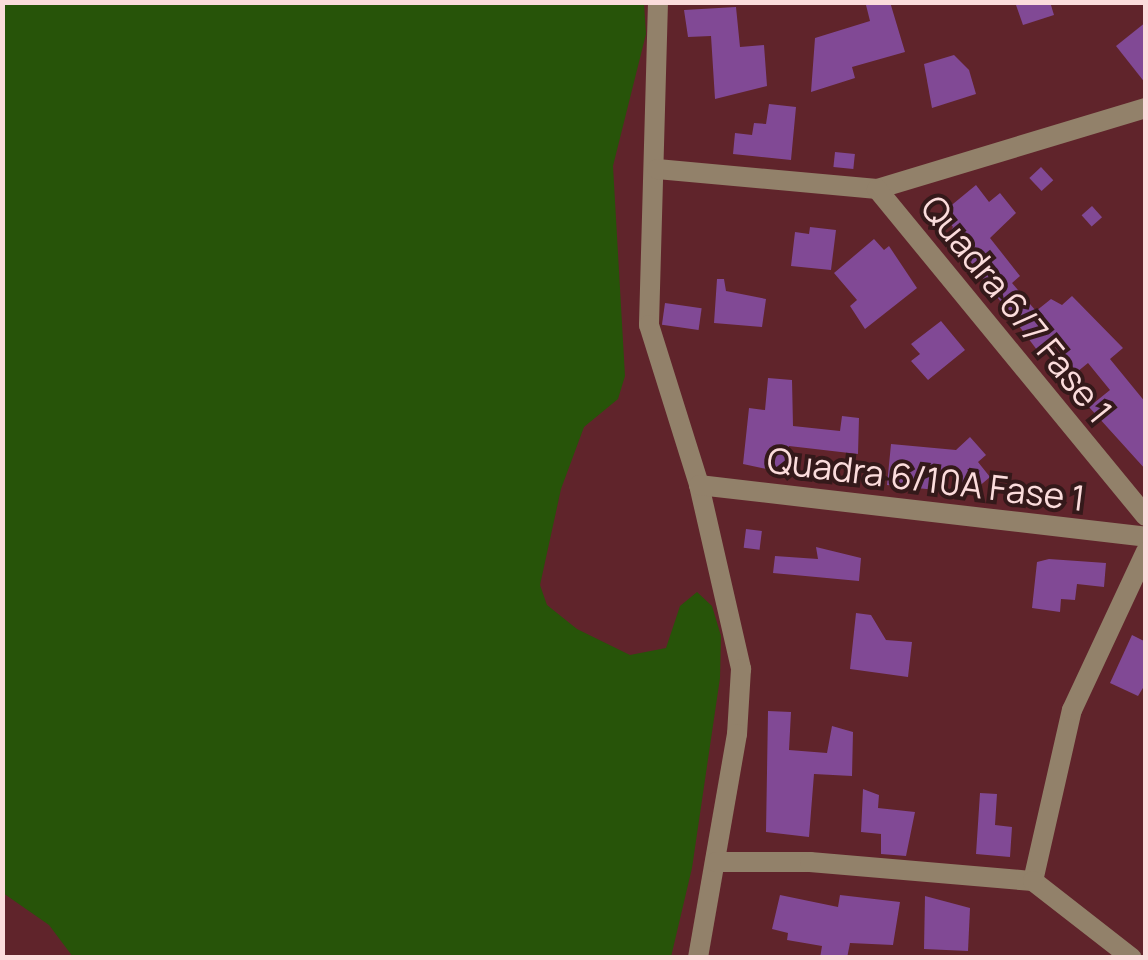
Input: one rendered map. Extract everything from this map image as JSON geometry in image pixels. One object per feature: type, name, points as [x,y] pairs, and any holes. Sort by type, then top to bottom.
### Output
[{"type":"street","points":[[658,2],[657,169],[648,326],[699,485],[741,669],[716,862],[698,958]]},
{"type":"street","points":[[657,169],[878,190],[1146,108]]},
{"type":"street","name":"Quadra 6/7 Fase 1","points":[[878,190],[1146,516]]},
{"type":"street","name":"Quadra 6/10A Fase 1","points":[[699,485],[1146,537]]},
{"type":"street","points":[[1033,882],[1072,710],[1146,551]]},
{"type":"street","points":[[716,862],[810,862],[1033,882],[1132,958]]},
{"type":"green space","points":[[3,2],[644,3],[646,34],[613,166],[625,376],[618,399],[584,427],[561,489],[540,585],[547,605],[577,629],[630,655],[666,648],[680,606],[697,592],[712,606],[721,636],[720,678],[692,868],[671,957],[73,957],[49,925],[3,893]]},
{"type":"building","points":[[890,2],[905,52],[852,67],[855,78],[811,92],[815,38],[870,21],[866,5]]},
{"type":"building","points":[[1015,2],[1050,2],[1054,15],[1023,25]]},
{"type":"building","points":[[736,7],[740,47],[764,45],[767,86],[715,99],[711,36],[688,37],[684,10]]},
{"type":"building","points":[[1146,22],[1146,84],[1116,46]]},
{"type":"building","points":[[954,55],[969,70],[976,94],[932,108],[924,64]]},
{"type":"building","points":[[769,104],[796,107],[791,160],[733,154],[735,133],[752,135],[754,123],[766,124]]},
{"type":"building","points":[[835,152],[855,154],[853,169],[833,167]]},
{"type":"building","points":[[1041,167],[1053,180],[1042,191],[1029,178]]},
{"type":"building","points":[[976,185],[989,202],[1000,193],[1016,213],[990,238],[1020,276],[1012,283],[1036,311],[1051,299],[1062,305],[1072,296],[1123,348],[1110,359],[1146,403],[1146,470],[1089,407],[1110,390],[1088,363],[1077,372],[1049,340],[1037,350],[949,233],[953,227],[942,213]]},
{"type":"building","points":[[1092,206],[1102,217],[1092,227],[1082,215]]},
{"type":"building","points":[[810,227],[836,230],[831,270],[791,266],[795,232],[809,234]]},
{"type":"building","points":[[874,239],[884,250],[889,246],[917,288],[865,329],[850,306],[857,300],[834,273]]},
{"type":"building","points":[[717,279],[724,279],[726,291],[766,299],[762,327],[714,323]]},
{"type":"building","points":[[665,303],[702,308],[699,330],[662,325]]},
{"type":"building","points":[[941,321],[965,350],[928,380],[911,361],[920,354],[911,344]]},
{"type":"building","points":[[768,378],[792,380],[793,426],[840,431],[842,416],[859,418],[858,454],[789,446],[786,473],[743,464],[749,408],[765,410]]},
{"type":"building","points":[[970,437],[986,455],[978,462],[990,477],[970,494],[948,468],[946,491],[887,485],[891,444],[956,450]]},
{"type":"building","points":[[746,529],[762,531],[760,550],[744,548]]},
{"type":"building","points":[[816,547],[861,558],[859,581],[773,573],[775,556],[818,559]]},
{"type":"building","points":[[1049,559],[1106,563],[1104,587],[1077,584],[1075,600],[1061,599],[1060,612],[1032,608],[1037,562]]},
{"type":"building","points":[[856,613],[871,615],[886,640],[912,642],[908,677],[850,669]]},
{"type":"building","points":[[1132,635],[1146,642],[1146,683],[1138,696],[1110,683]]},
{"type":"building","points":[[768,711],[791,712],[789,750],[827,753],[832,726],[853,732],[852,776],[814,774],[809,837],[766,832]]},
{"type":"building","points":[[863,789],[879,795],[878,808],[915,812],[906,856],[881,854],[881,834],[861,832]]},
{"type":"building","points":[[980,793],[997,794],[995,825],[1012,827],[1010,857],[976,854]]},
{"type":"building","points":[[780,895],[838,907],[840,895],[900,902],[893,945],[850,943],[847,958],[820,958],[822,946],[787,940],[788,933],[772,929]]},
{"type":"building","points":[[925,896],[970,908],[968,951],[924,949]]}]
